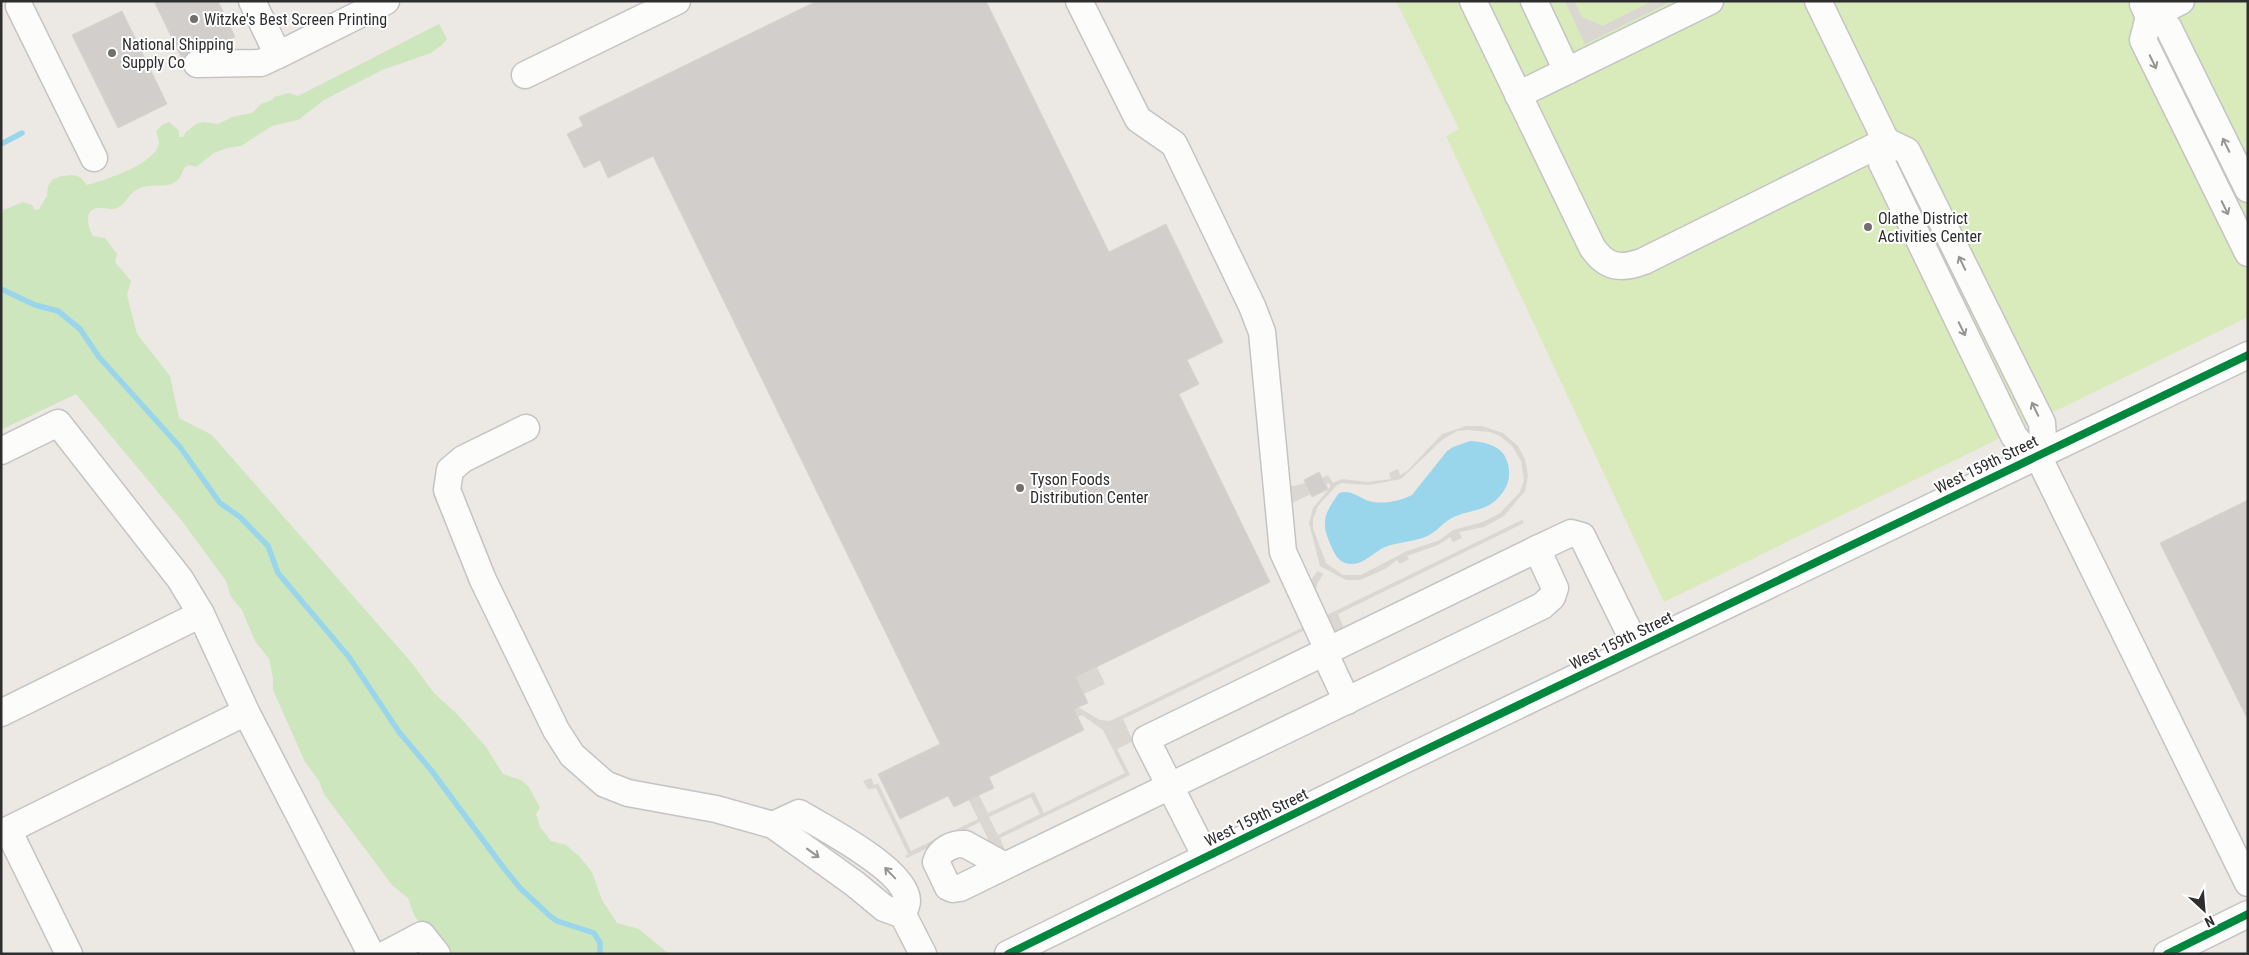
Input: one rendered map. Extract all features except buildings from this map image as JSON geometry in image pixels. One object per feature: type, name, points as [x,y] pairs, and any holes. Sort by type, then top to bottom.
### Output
[{"type":"street","points":[[252,1],[278,55]]},
{"type":"street","points":[[197,64],[261,63],[386,1]]},
{"type":"street","points":[[525,75],[677,1]]},
{"type":"street","points":[[1079,1],[1138,119],[1174,144],[1252,306],[1262,332],[1283,552],[1347,701]]},
{"type":"street","points":[[1473,1],[1592,247],[1598,257],[1608,263],[1619,266],[1632,266],[1644,261],[1886,141]]},
{"type":"street","points":[[1534,1],[1567,71]]},
{"type":"street","points":[[1518,95],[1710,1]]},
{"type":"street","points":[[1818,1],[1886,141],[1882,163],[2014,436],[2023,447],[2037,454],[2248,883]]},
{"type":"street","points":[[2146,9],[2181,1]]},
{"type":"street","points":[[16,7],[94,158]]},
{"type":"street","points":[[2146,9],[2168,27],[2248,189]]},
{"type":"street","points":[[2146,9],[2143,40],[2248,254]]},
{"type":"street","points":[[1886,141],[1907,151],[2042,423],[2043,438],[2037,454]]},
{"type":"street","points":[[1905,209],[1930,197]]},
{"type":"street","name":"West 159th Street","points":[[1008,954],[2037,454],[2248,355]]},
{"type":"street","points":[[1,451],[58,423],[180,579],[201,614],[246,712],[371,954]]},
{"type":"street","points":[[526,428],[462,460],[450,470],[447,490],[482,580],[556,730],[572,755],[605,784],[628,793],[716,809],[773,825],[800,813],[876,859],[903,887],[907,901],[903,915],[923,954]]},
{"type":"street","points":[[1206,857],[1146,739],[1327,653],[1537,549],[1571,533],[1582,536],[1637,648]]},
{"type":"street","points":[[1005,866],[1542,606],[1552,597],[1555,588],[1537,549]]},
{"type":"street","points":[[1,713],[201,614]]},
{"type":"street","points":[[69,954],[8,830],[246,712]]},
{"type":"street","points":[[2173,952],[2248,914]]},
{"type":"street","points":[[386,954],[422,935],[437,954]]},
{"type":"green space","name":"Olathe District Activities Center","points":[[1396,1],[2248,1],[2248,317],[1664,602],[1446,136],[1459,129]]},
{"type":"green space","points":[[439,24],[447,39],[431,53],[382,70],[324,100],[298,120],[272,126],[241,146],[227,148],[214,153],[196,167],[189,165],[184,168],[176,182],[143,187],[136,190],[117,208],[93,209],[89,215],[88,224],[93,236],[105,238],[117,254],[115,262],[131,281],[127,295],[137,334],[170,376],[179,418],[212,435],[411,662],[434,693],[458,715],[486,747],[503,774],[521,780],[529,787],[540,808],[536,814],[540,827],[551,841],[566,845],[580,857],[592,872],[602,900],[617,923],[639,929],[669,954],[453,954],[423,928],[414,915],[408,898],[392,885],[324,794],[319,781],[305,762],[273,690],[273,678],[269,659],[255,641],[242,610],[231,597],[226,581],[182,521],[76,394],[1,430],[1,211],[23,202],[32,205],[35,210],[39,209],[47,196],[48,186],[52,180],[61,176],[73,175],[80,177],[87,185],[129,170],[149,158],[156,151],[159,143],[156,131],[162,125],[169,122],[179,131],[179,137],[183,137],[196,124],[203,122],[218,124],[232,117],[252,113],[261,104],[272,100],[274,97],[289,93],[298,96]]},
{"type":"shaded area","points":[[1565,1],[1574,1],[1582,17],[1603,26],[1653,1],[1672,1],[1585,44]]},
{"type":"shaded area","points":[[1466,426],[1482,426],[1503,433],[1518,446],[1525,459],[1528,476],[1525,491],[1504,516],[1484,527],[1459,532],[1462,538],[1453,542],[1450,537],[1438,545],[1407,556],[1409,559],[1400,564],[1397,560],[1385,569],[1360,580],[1346,580],[1320,566],[1309,523],[1313,508],[1331,486],[1329,483],[1325,485],[1322,478],[1328,475],[1333,483],[1342,479],[1367,482],[1391,479],[1389,473],[1398,469],[1400,475],[1407,471],[1442,434]],"holes":[[[1457,431],[1490,432],[1500,436],[1512,446],[1521,461],[1524,481],[1520,492],[1500,513],[1483,522],[1453,530],[1440,540],[1407,551],[1361,575],[1343,575],[1326,563],[1313,528],[1313,519],[1318,506],[1336,486],[1341,483],[1369,485],[1401,479],[1442,440]]]},
{"type":"shaded area","points":[[1305,483],[1311,494],[1286,506],[1289,485],[1294,486]]},
{"type":"shaded area","points":[[1522,520],[1524,523],[1338,614],[1343,626],[1342,630],[1337,633],[1333,632],[1310,581],[1318,571],[1323,574],[1317,584],[1316,591],[1327,615]]},
{"type":"shaded area","points":[[1308,625],[1309,628],[1123,719],[1133,741],[1117,749],[1130,775],[1000,838],[1005,850],[980,843],[988,839],[980,822],[907,858],[905,856],[908,854],[876,788],[868,789],[863,781],[871,778],[874,785],[878,783],[911,851],[978,819],[969,800],[979,795],[988,813],[1034,792],[1044,813],[1125,773],[1103,730],[1082,715],[1078,717],[1074,709],[1078,707],[1100,720],[1110,721]],"holes":[[[1031,797],[1040,814],[998,835],[989,817]]]},
{"type":"shaded area","points":[[1097,667],[1105,684],[1084,694],[1076,677]]},
{"type":"water","points":[[1470,441],[1492,445],[1505,456],[1509,477],[1504,491],[1497,499],[1483,508],[1448,520],[1429,535],[1385,547],[1355,564],[1346,563],[1339,559],[1332,549],[1326,534],[1325,521],[1328,510],[1339,493],[1347,492],[1369,501],[1380,503],[1397,501],[1412,495],[1447,451]]},
{"type":"waterway","points":[[1,144],[22,133]]},
{"type":"waterway","points":[[1,289],[35,305],[58,311],[80,329],[99,357],[180,447],[220,503],[240,517],[268,546],[278,573],[349,657],[399,732],[431,770],[520,888],[557,921],[594,933],[600,943],[600,954]]},
{"type":"cycle path","points":[[1008,954],[1404,760],[2248,355]]},
{"type":"cycle path","points":[[2167,954],[2248,914]]},
{"type":"place","name":"Witzke's Best Screen Printing","points":[[194,19]]},
{"type":"place","name":"National Shipping Supply Co","points":[[112,53]]},
{"type":"place","name":"Olathe District Activities Center","points":[[1868,227]]},
{"type":"place","name":"Tyson Foods Distribution Center","points":[[1020,488]]}]
